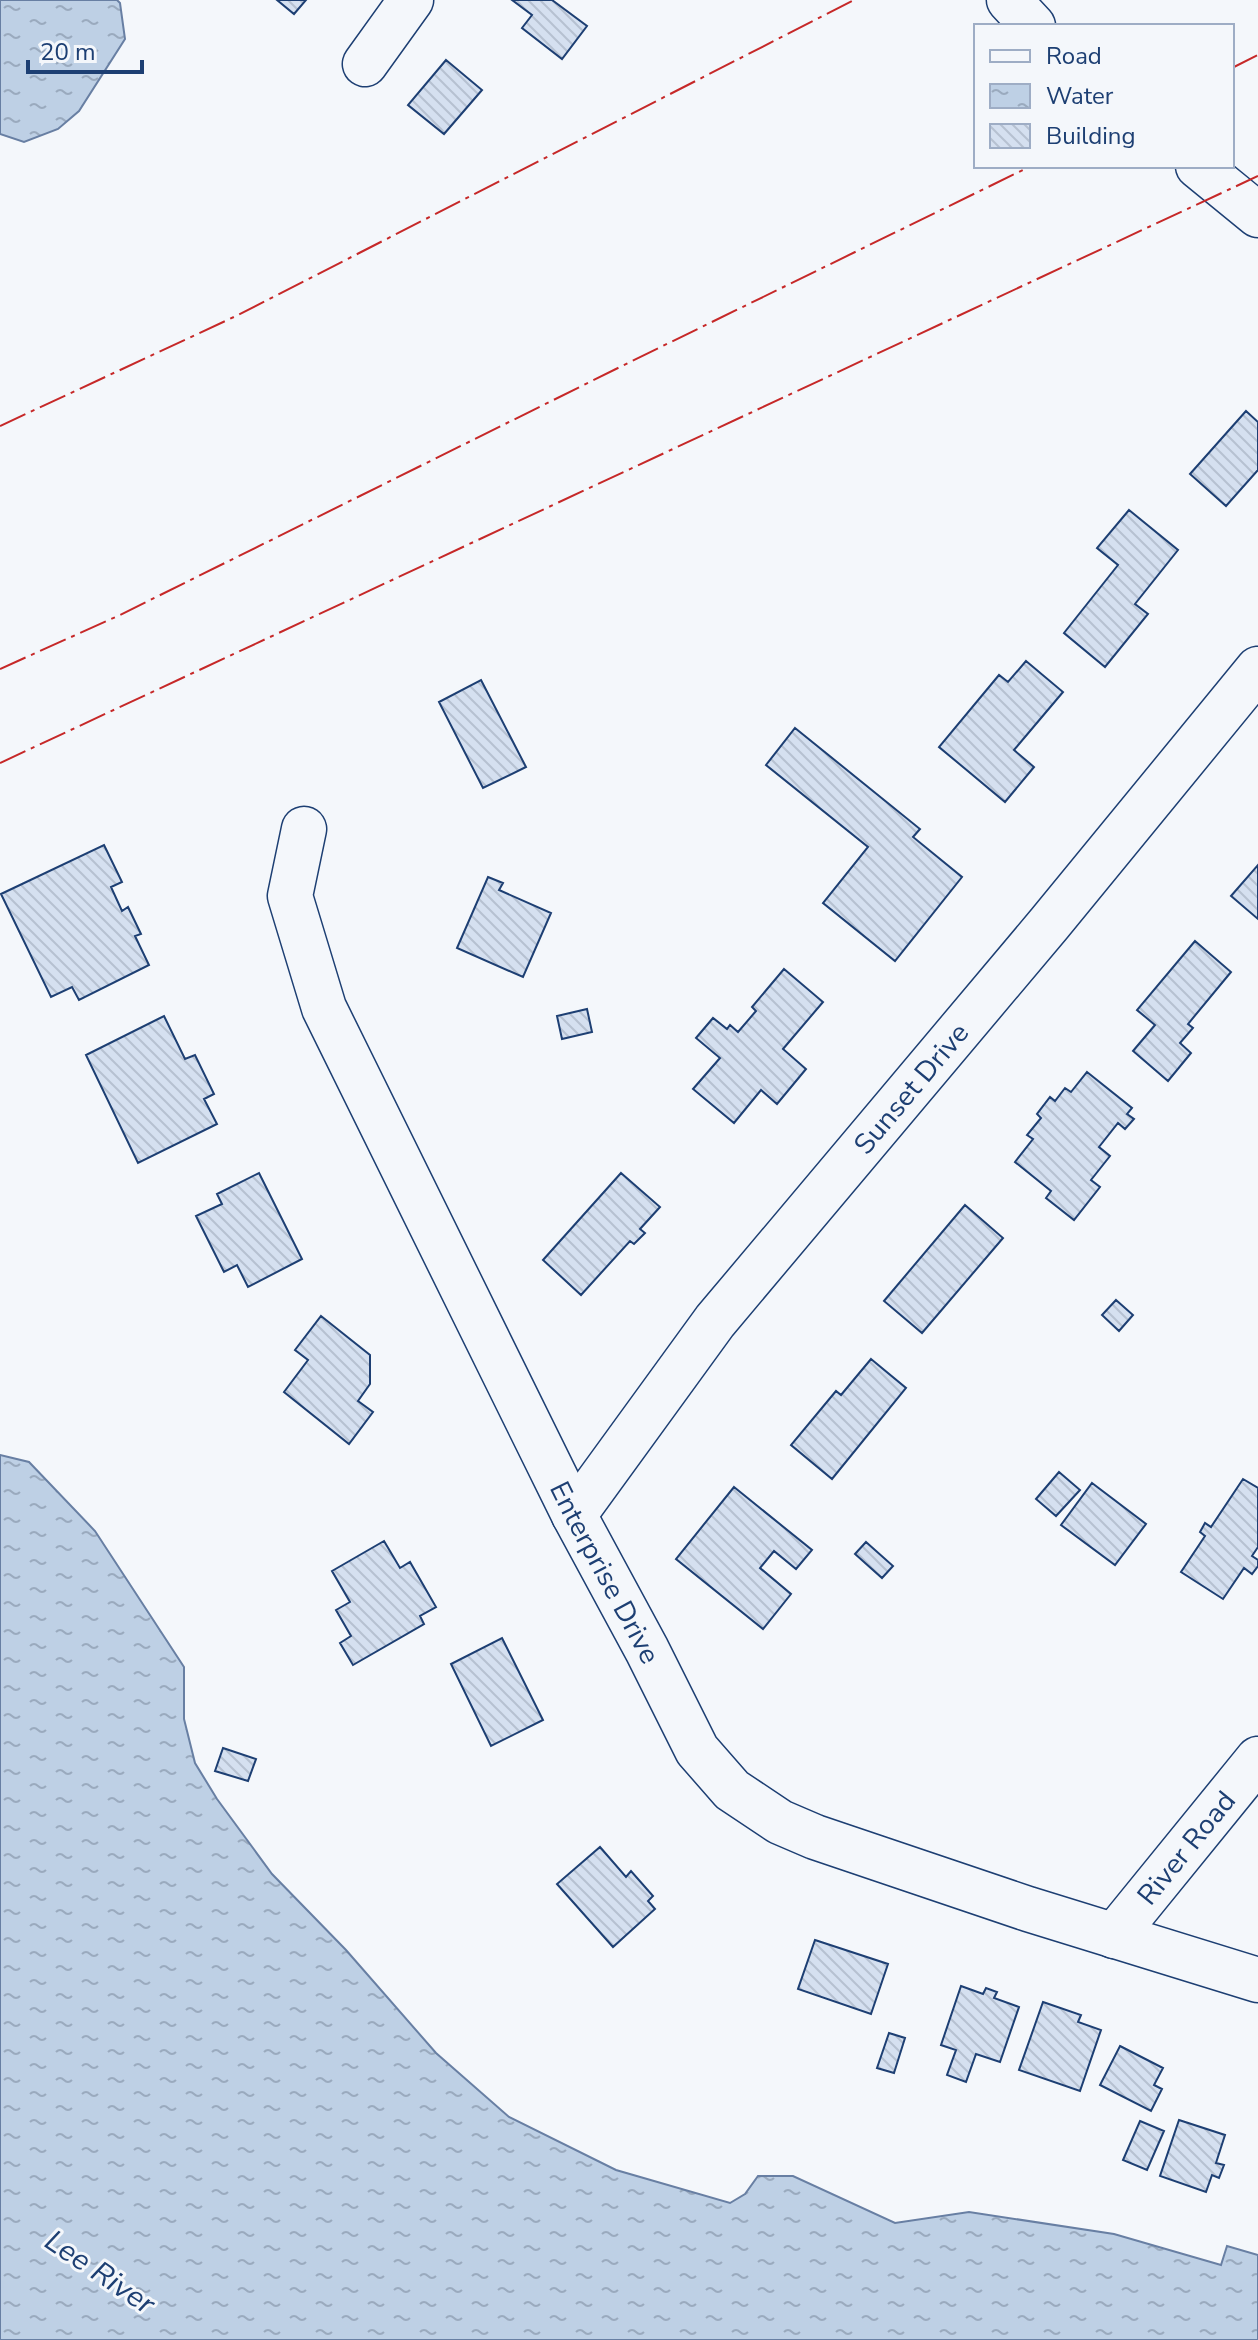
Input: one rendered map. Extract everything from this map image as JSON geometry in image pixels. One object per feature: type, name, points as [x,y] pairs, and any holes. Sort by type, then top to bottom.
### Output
[{"type":"street","points":[[365,64],[411,0]]},
{"type":"street","points":[[1009,0],[1031,24]]},
{"type":"street","points":[[1200,168],[1258,215]]},
{"type":"street","name":"Sunset Drive","points":[[574,1515],[715,1321],[1049,924],[1258,669]]},
{"type":"street","name":"Enterprise Drive","points":[[304,829],[290,896],[324,1008],[574,1515],[697,1750],[732,1790],[780,1822],[815,1837],[1028,1909],[1258,1980]]},
{"type":"street","name":"River Road","points":[[1114,1936],[1258,1759]]},
{"type":"water","points":[[0,0],[117,0],[120,3],[125,39],[79,111],[58,129],[24,142],[0,134]]},
{"type":"water","name":"Lee River","points":[[0,1455],[29,1462],[95,1531],[184,1667],[184,1719],[195,1763],[217,1799],[272,1874],[346,1950],[436,2053],[509,2117],[616,2170],[730,2203],[745,2194],[758,2176],[793,2176],[895,2223],[969,2212],[1114,2234],[1221,2265],[1227,2246],[1258,2255],[1258,2340],[0,2340]]},
{"type":"building","points":[[277,0],[306,0],[294,14]]},
{"type":"building","points":[[512,0],[552,0],[587,26],[562,59],[522,28],[532,15]]},
{"type":"building","points":[[446,60],[482,90],[444,134],[408,105]]},
{"type":"building","points":[[1246,411],[1258,422],[1258,470],[1226,506],[1190,474]]},
{"type":"building","points":[[1129,510],[1178,550],[1135,604],[1148,614],[1105,667],[1064,633],[1118,565],[1097,548]]},
{"type":"building","points":[[1026,661],[1063,692],[1014,750],[1034,767],[1005,802],[939,747],[999,675],[1008,682]]},
{"type":"building","points":[[481,680],[526,767],[483,788],[439,702]]},
{"type":"building","points":[[795,728],[920,829],[913,837],[962,877],[895,961],[823,903],[868,847],[766,765]]},
{"type":"building","points":[[104,845],[122,882],[111,887],[122,911],[128,907],[141,934],[135,936],[149,965],[79,1000],[72,987],[51,997],[1,894]]},
{"type":"building","points":[[1258,865],[1258,919],[1231,896]]},
{"type":"building","points":[[488,877],[503,883],[499,890],[551,913],[523,977],[457,948]]},
{"type":"building","points":[[1195,941],[1231,972],[1188,1024],[1193,1028],[1180,1043],[1191,1053],[1168,1081],[1133,1051],[1155,1025],[1137,1010]]},
{"type":"building","points":[[784,969],[823,1002],[783,1049],[806,1069],[777,1104],[761,1090],[734,1123],[693,1089],[720,1058],[696,1038],[713,1018],[727,1029],[730,1025],[738,1032],[756,1011],[752,1007]]},
{"type":"building","points":[[587,1009],[592,1032],[562,1039],[557,1016]]},
{"type":"building","points":[[164,1016],[185,1059],[195,1055],[214,1094],[204,1099],[217,1124],[138,1163],[86,1055]]},
{"type":"building","points":[[1087,1072],[1132,1108],[1127,1114],[1134,1119],[1125,1129],[1118,1123],[1099,1147],[1110,1156],[1091,1180],[1100,1187],[1074,1220],[1046,1198],[1051,1191],[1015,1162],[1033,1139],[1027,1135],[1041,1118],[1037,1114],[1050,1097],[1055,1101],[1065,1088],[1071,1092]]},
{"type":"building","points":[[259,1173],[302,1259],[248,1287],[237,1265],[224,1272],[196,1216],[222,1204],[217,1194]]},
{"type":"building","points":[[621,1173],[660,1207],[640,1229],[645,1233],[634,1244],[630,1241],[581,1295],[543,1260]]},
{"type":"building","points":[[965,1205],[1003,1238],[922,1333],[884,1301]]},
{"type":"building","points":[[1116,1300],[1133,1315],[1119,1331],[1102,1315]]},
{"type":"building","points":[[321,1316],[370,1355],[370,1384],[358,1401],[373,1412],[349,1444],[284,1392],[308,1360],[295,1350]]},
{"type":"building","points":[[871,1359],[906,1388],[832,1479],[791,1445],[836,1391],[841,1395]]},
{"type":"building","points":[[1059,1472],[1080,1490],[1056,1516],[1036,1499]]},
{"type":"building","points":[[1243,1479],[1258,1488],[1258,1547],[1252,1556],[1258,1560],[1258,1566],[1252,1574],[1244,1568],[1223,1599],[1181,1572],[1205,1536],[1200,1532],[1205,1523],[1211,1527]]},
{"type":"building","points":[[1092,1483],[1146,1524],[1115,1565],[1061,1525]]},
{"type":"building","points":[[734,1487],[812,1550],[796,1569],[774,1551],[760,1568],[791,1594],[763,1629],[676,1559]]},
{"type":"building","points":[[384,1541],[400,1568],[410,1562],[436,1607],[420,1616],[424,1624],[353,1665],[340,1643],[351,1636],[336,1610],[350,1602],[332,1571]]},
{"type":"building","points":[[866,1542],[893,1566],[882,1578],[855,1554]]},
{"type":"building","points":[[502,1638],[543,1720],[491,1746],[451,1664]]},
{"type":"building","points":[[223,1748],[256,1759],[248,1781],[215,1771]]},
{"type":"building","points":[[600,1847],[626,1877],[631,1871],[653,1896],[648,1901],[655,1909],[613,1947],[557,1884]]},
{"type":"building","points":[[815,1940],[888,1964],[871,2014],[798,1989]]},
{"type":"building","points":[[961,1986],[983,1994],[986,1988],[997,1992],[994,1998],[1019,2007],[1000,2062],[976,2054],[966,2082],[947,2075],[956,2050],[941,2045]]},
{"type":"building","points":[[1043,2002],[1081,2015],[1078,2022],[1101,2030],[1080,2091],[1019,2070]]},
{"type":"building","points":[[889,2033],[905,2038],[894,2073],[877,2068]]},
{"type":"building","points":[[1120,2046],[1163,2068],[1154,2085],[1162,2089],[1151,2111],[1100,2085]]},
{"type":"building","points":[[1179,2120],[1225,2135],[1216,2163],[1224,2165],[1219,2178],[1212,2175],[1206,2192],[1160,2176]]},
{"type":"building","points":[[1140,2121],[1164,2131],[1147,2170],[1123,2160]]},
{"type":"power","points":[[0,426],[236,316],[854,0]]},
{"type":"power","points":[[1234,67],[1258,55]]},
{"type":"power","points":[[0,669],[120,615],[1027,168]]},
{"type":"power","points":[[0,763],[1258,176]]}]
